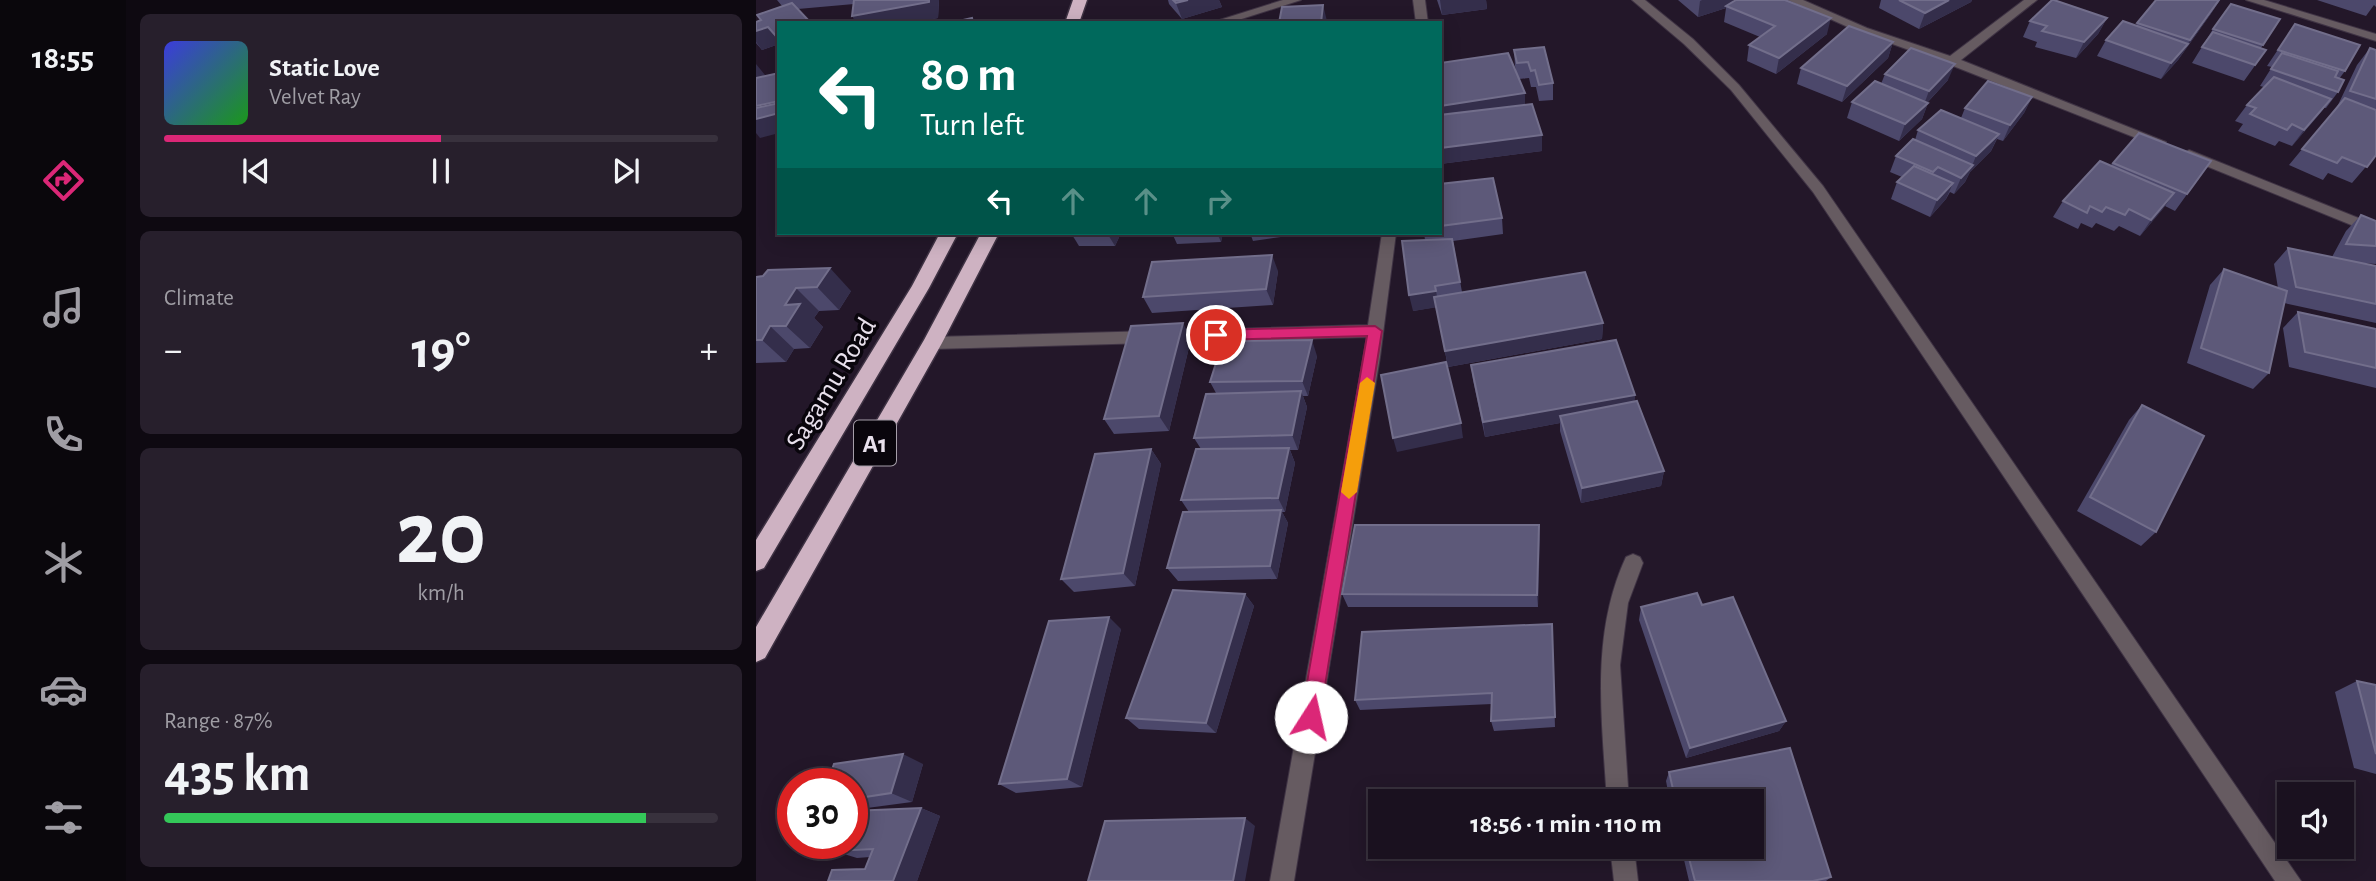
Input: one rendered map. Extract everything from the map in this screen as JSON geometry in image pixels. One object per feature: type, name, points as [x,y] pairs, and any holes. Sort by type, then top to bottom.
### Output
[{"type":"highway","points":[[1073,21],[1080,0]]},
{"type":"highway","name":"Sagamu Road","points":[[756,561],[920,288],[948,235]]},
{"type":"highway","name":"A1","points":[[756,650],[932,343],[989,235]]},
{"type":"street","points":[[1223,21],[1295,0]]},
{"type":"street","points":[[1419,0],[1422,21]]},
{"type":"street","points":[[1638,0],[1718,70],[1788,148],[1874,268],[1964,406],[2289,881]]},
{"type":"street","points":[[1794,0],[1863,30],[1952,61],[2376,230]]},
{"type":"street","points":[[1952,61],[2031,0]]},
{"type":"street","points":[[2252,0],[2376,38]]},
{"type":"street","points":[[1282,881],[1375,331],[1389,235]]},
{"type":"street","points":[[932,343],[1375,331]]},
{"type":"street","points":[[1617,789],[1610,665],[1618,603],[1633,563]]},
{"type":"street","points":[[1623,859],[1626,881]]},
{"type":"building","points":[[854,0],[929,0],[929,2],[852,16]]},
{"type":"building","points":[[1736,0],[1785,0],[1831,18],[1779,58],[1749,45],[1775,26],[1726,6]]},
{"type":"building","points":[[1899,0],[1949,0],[1925,13]]},
{"type":"building","points":[[2052,0],[2107,18],[2084,42],[2042,31],[2047,26],[2030,21]]},
{"type":"building","points":[[2156,0],[2219,0],[2190,40],[2137,23]]},
{"type":"building","points":[[792,3],[809,21],[777,21],[776,36],[768,27],[756,31],[756,22],[761,20],[757,15]]},
{"type":"building","points":[[2231,4],[2280,19],[2263,45],[2213,29]]},
{"type":"building","points":[[1323,5],[1321,21],[1279,21],[1282,7]]},
{"type":"building","points":[[2123,21],[2188,44],[2171,63],[2106,40]]},
{"type":"building","points":[[2295,24],[2360,45],[2345,71],[2278,50]]},
{"type":"building","points":[[1849,26],[1893,42],[1847,86],[1801,68]]},
{"type":"building","points":[[2213,32],[2266,50],[2255,65],[2202,47]]},
{"type":"building","points":[[1544,47],[1553,83],[1539,85],[1535,70],[1531,71],[1528,62],[1517,63],[1514,50]]},
{"type":"building","points":[[1911,48],[1955,64],[1929,91],[1885,74]]},
{"type":"building","points":[[2370,48],[2376,50],[2376,99],[2350,91]]},
{"type":"building","points":[[1508,53],[1525,93],[1442,106],[1442,63]]},
{"type":"building","points":[[2282,53],[2338,71],[2335,77],[2344,80],[2338,92],[2271,69]]},
{"type":"building","points":[[777,73],[777,101],[756,106],[756,78]]},
{"type":"building","points":[[2274,77],[2331,99],[2304,130],[2292,124],[2287,130],[2250,114],[2256,108],[2247,105]]},
{"type":"building","points":[[1875,81],[1928,103],[1905,124],[1852,102]]},
{"type":"building","points":[[1988,81],[2032,97],[2010,125],[1965,108]]},
{"type":"building","points":[[2345,98],[2376,110],[2376,155],[2367,167],[2342,157],[2337,163],[2302,149]]},
{"type":"building","points":[[777,103],[777,114],[756,119],[756,108]]},
{"type":"building","points":[[1532,104],[1542,135],[1442,148],[1442,115]]},
{"type":"building","points":[[1941,110],[1999,134],[1976,156],[1918,130]]},
{"type":"building","points":[[2139,133],[2211,161],[2187,194],[2113,163]]},
{"type":"building","points":[[1913,139],[1973,165],[1961,178],[1938,167],[1933,172],[1896,156]]},
{"type":"building","points":[[2100,161],[2174,193],[2151,220],[2129,209],[2125,215],[2106,207],[2102,212],[2090,206],[2087,213],[2063,201]]},
{"type":"building","points":[[1914,166],[1953,183],[1937,200],[1897,182]]},
{"type":"building","points":[[1493,178],[1502,218],[1442,226],[1442,184]]},
{"type":"building","points":[[2361,215],[2376,221],[2376,246],[2346,244]]},
{"type":"building","points":[[1452,239],[1460,282],[1435,286],[1436,291],[1409,295],[1402,241]]},
{"type":"building","points":[[2288,248],[2376,266],[2376,304],[2296,287]]},
{"type":"building","points":[[1272,255],[1266,289],[1143,297],[1152,262]]},
{"type":"building","points":[[830,268],[817,287],[796,288],[785,305],[800,304],[786,326],[770,326],[762,340],[756,340],[756,277],[763,276],[768,270]]},
{"type":"building","points":[[2224,269],[2287,291],[2269,373],[2201,348]]},
{"type":"building","points":[[1585,272],[1603,323],[1445,351],[1434,297]]},
{"type":"building","points":[[2298,312],[2376,329],[2376,368],[2305,352]]},
{"type":"building","points":[[1183,323],[1159,416],[1104,419],[1131,326]]},
{"type":"building","points":[[1312,340],[1302,381],[1210,382],[1223,341]]},
{"type":"building","points":[[1616,340],[1635,395],[1483,422],[1471,365]]},
{"type":"building","points":[[1446,362],[1461,423],[1393,438],[1381,375]]},
{"type":"building","points":[[1301,391],[1292,435],[1194,438],[1206,394]]},
{"type":"building","points":[[1637,401],[1664,471],[1582,488],[1560,416]]},
{"type":"building","points":[[2142,405],[2204,436],[2156,532],[2090,497]]},
{"type":"building","points":[[1289,448],[1278,498],[1181,500],[1196,449]]},
{"type":"building","points":[[1151,449],[1123,573],[1061,579],[1095,454]]},
{"type":"building","points":[[1281,510],[1270,566],[1167,568],[1183,512]]},
{"type":"building","points":[[1355,525],[1539,525],[1537,595],[1342,594]]},
{"type":"building","points":[[1173,590],[1245,594],[1206,723],[1126,718]]},
{"type":"building","points":[[1697,593],[1702,605],[1733,597],[1786,721],[1690,748],[1641,607]]},
{"type":"building","points":[[1109,617],[1067,779],[999,784],[1049,621]]},
{"type":"building","points":[[1552,624],[1555,717],[1491,721],[1492,693],[1355,700],[1362,632]]},
{"type":"building","points":[[2357,681],[2376,685],[2376,754]]},
{"type":"building","points":[[1790,748],[1831,877],[1813,881],[1695,881],[1689,859],[1764,859],[1764,789],[1673,789],[1669,772]]},
{"type":"building","points":[[903,754],[891,793],[868,797],[868,768],[833,768],[834,764]]},
{"type":"building","points":[[921,808],[893,881],[828,881],[832,870],[865,869],[873,849],[868,849],[868,810]]},
{"type":"building","points":[[1245,818],[1233,881],[1088,881],[1105,821]]},
{"type":"slow traffic","points":[[1349,492],[1367,383]]},
{"type":"route","points":[[1216,335],[1375,331],[1311,717]]}]
